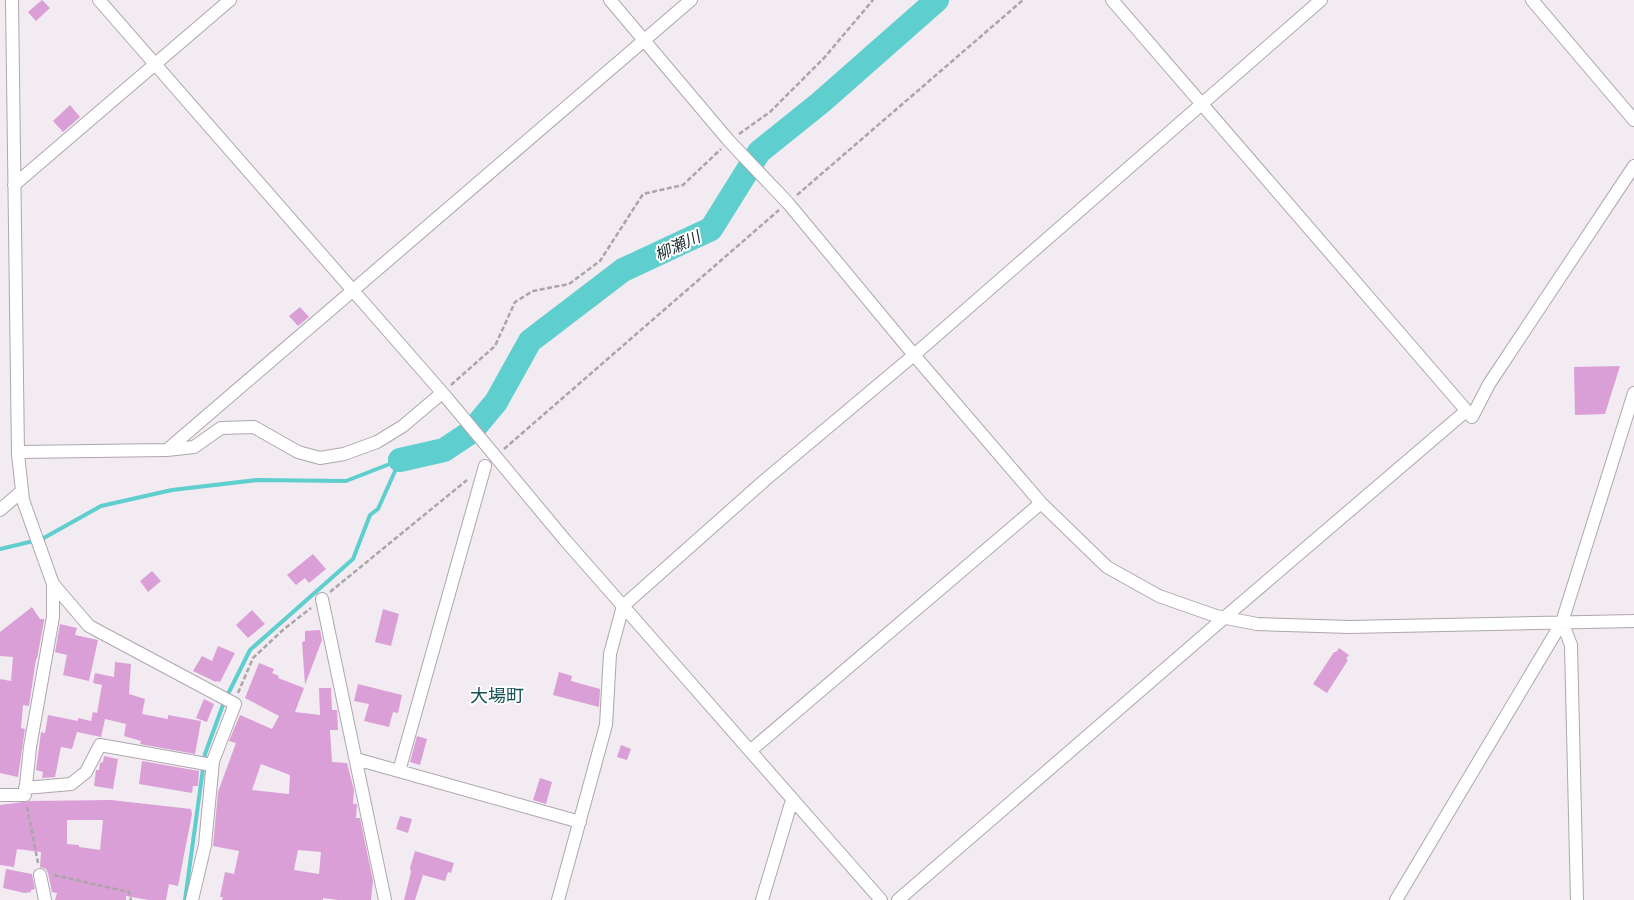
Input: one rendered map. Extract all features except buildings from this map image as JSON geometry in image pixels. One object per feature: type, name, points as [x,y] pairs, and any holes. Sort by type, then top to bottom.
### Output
[{"type":"street","points":[[12,0],[18,452],[25,506],[52,580],[53,616],[30,747],[25,792]]},
{"type":"street","points":[[99,0],[444,395],[565,540],[881,900]]},
{"type":"street","points":[[14,185],[230,0]]},
{"type":"street","points":[[610,0],[729,141],[788,203],[914,355],[1041,503],[1107,567],[1159,596],[1224,618],[1257,624],[1350,626],[1634,621]]},
{"type":"street","points":[[167,450],[691,0]]},
{"type":"street","points":[[1112,0],[1472,417],[1489,384],[1634,166]]},
{"type":"street","points":[[558,900],[606,725],[610,654],[623,606],[765,480],[914,355],[1321,0]]},
{"type":"street","points":[[1532,0],[1634,120]]},
{"type":"street","points":[[1396,900],[1562,622],[1634,393]]},
{"type":"street","points":[[18,452],[167,450],[194,447],[221,428],[254,427],[298,452],[320,458],[344,454],[377,442],[403,426],[444,395]]},
{"type":"street","points":[[898,900],[1466,411]]},
{"type":"street","points":[[398,771],[485,466]]},
{"type":"street","points":[[0,510],[22,491]]},
{"type":"street","points":[[750,751],[1041,503]]},
{"type":"street","points":[[52,580],[89,626],[229,701],[212,761],[205,845],[192,900]]},
{"type":"street","points":[[322,599],[385,900]]},
{"type":"street","points":[[1562,622],[1572,645],[1577,900]]},
{"type":"street","points":[[0,795],[71,784],[86,772],[100,745],[212,765]]},
{"type":"street","points":[[356,759],[580,822]]},
{"type":"street","points":[[762,900],[792,800]]},
{"type":"street","points":[[40,875],[45,900]]},
{"type":"path","points":[[444,395],[496,346],[515,302],[533,291],[569,284],[600,261],[643,194],[683,185],[729,141],[770,112],[824,58],[872,0]]},
{"type":"path","points":[[494,453],[1023,0]]},
{"type":"path","points":[[229,701],[253,658],[284,629],[485,466]]},
{"type":"path","points":[[25,792],[40,875],[55,875],[129,892],[131,900]]},
{"type":"waterway","name":"柳瀬川","points":[[400,460],[444,450],[471,432],[496,402],[530,341],[623,270],[711,229],[759,152],[820,103],[937,0]]},
{"type":"waterway","points":[[0,549],[42,539],[101,506],[172,490],[257,480],[346,481],[400,460]]},
{"type":"waterway","points":[[227,696],[250,650],[353,559],[370,515],[378,509],[400,460]]},
{"type":"waterway","points":[[185,900],[205,754],[224,702]]},
{"type":"district","name":"大場町","points":[[497,695]]}]
